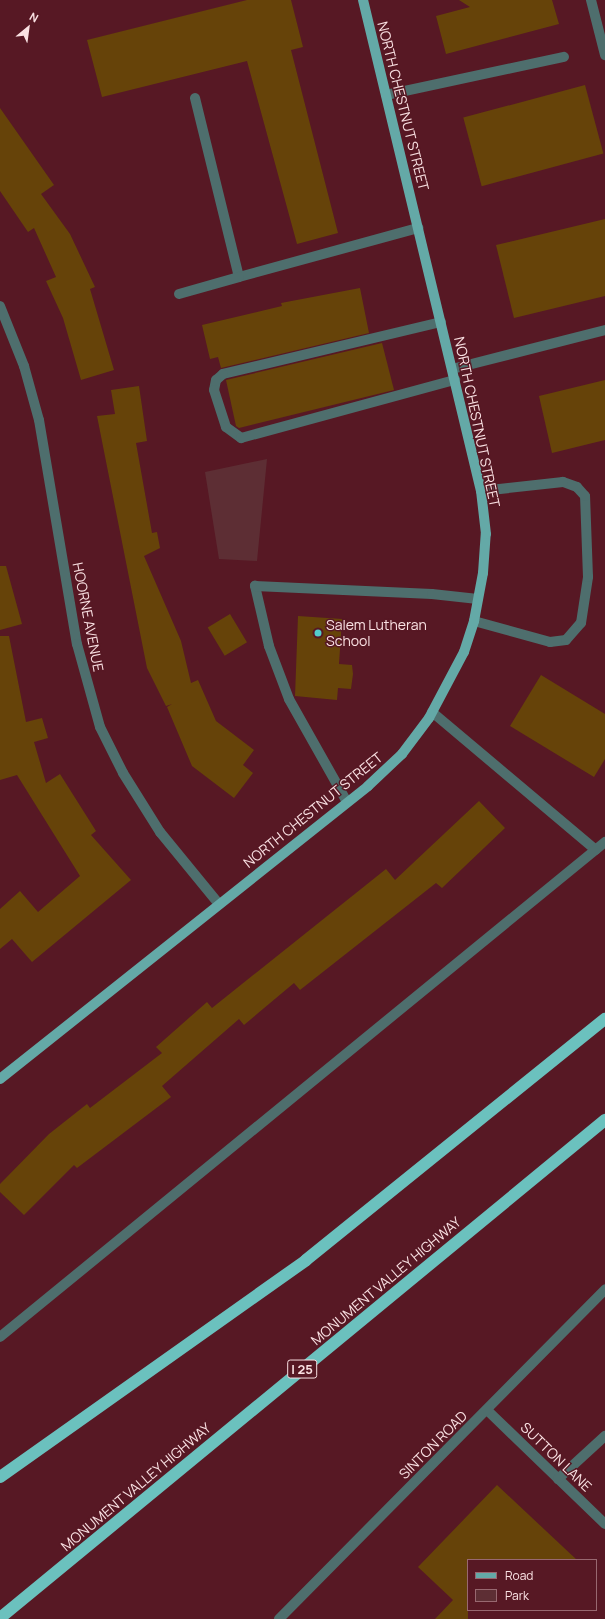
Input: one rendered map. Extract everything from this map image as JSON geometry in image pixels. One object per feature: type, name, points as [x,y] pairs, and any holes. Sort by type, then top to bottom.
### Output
[{"type":"highway","points":[[0,1477],[306,1260],[605,1019]]},
{"type":"highway","name":"MONUMENT VALLEY HIGHWAY","points":[[0,1618],[605,1120]]},
{"type":"main road","name":"NORTH CHESTNUT STREET","points":[[0,1079],[347,802],[402,754],[432,712],[464,652],[474,621],[486,534],[482,491],[363,0]]},
{"type":"street","points":[[591,0],[605,54]]},
{"type":"street","points":[[386,95],[564,57]]},
{"type":"street","points":[[195,98],[239,277]]},
{"type":"street","points":[[179,294],[418,228]]},
{"type":"street","name":"HOORNE AVENUE","points":[[0,306],[24,366],[39,420],[77,644],[100,727],[123,773],[160,832],[219,904]]},
{"type":"street","points":[[441,322],[223,374],[216,380],[214,390],[226,427],[241,438],[455,380]]},
{"type":"street","points":[[452,369],[605,330]]},
{"type":"street","points":[[474,621],[550,642],[566,640],[581,623],[588,577],[585,496],[577,487],[563,482],[482,491]]},
{"type":"street","points":[[347,802],[289,699],[268,646],[255,586],[432,594],[478,599]]},
{"type":"street","points":[[432,712],[596,850]]},
{"type":"street","points":[[0,1337],[605,842]]},
{"type":"street","name":"SINTON ROAD","points":[[279,1619],[488,1410],[605,1289]]},
{"type":"street","name":"SUTTON LANE","points":[[488,1410],[605,1524]]},
{"type":"street","points":[[558,1479],[605,1436]]},
{"type":"green space","points":[[267,459],[257,561],[219,559],[205,472]]},
{"type":"building","points":[[247,0],[291,0],[303,47],[291,50],[338,233],[297,244],[247,61],[102,97],[87,40]]},
{"type":"building","points":[[459,0],[552,0],[559,24],[446,54],[436,16],[470,7]]},
{"type":"building","points":[[585,85],[603,154],[482,186],[463,118]]},
{"type":"building","points":[[0,108],[54,185],[41,194],[70,234],[95,287],[90,289],[114,370],[81,380],[63,318],[46,281],[56,277],[34,228],[28,232],[0,191]]},
{"type":"building","points":[[605,219],[605,296],[514,318],[496,245]]},
{"type":"building","points":[[360,288],[369,333],[221,368],[218,357],[210,359],[202,325],[282,306],[281,303]]},
{"type":"building","points":[[382,343],[394,390],[239,428],[236,426],[226,380]]},
{"type":"building","points":[[605,380],[605,440],[552,453],[539,396]]},
{"type":"building","points":[[139,386],[147,441],[136,443],[152,533],[157,532],[160,548],[144,556],[181,641],[191,683],[198,680],[216,721],[254,750],[243,765],[253,773],[234,798],[192,766],[167,707],[172,704],[166,706],[147,668],[97,416],[115,414],[111,390]]},
{"type":"building","points":[[0,566],[6,566],[22,624],[0,630]]},
{"type":"building","points":[[230,614],[247,642],[225,656],[208,627]]},
{"type":"building","points":[[298,616],[342,619],[339,664],[352,665],[353,674],[351,689],[338,688],[337,700],[295,696]]},
{"type":"building","points":[[0,636],[9,636],[26,722],[42,718],[48,738],[34,742],[46,783],[60,774],[96,831],[91,835],[131,880],[32,962],[12,939],[0,949],[0,909],[20,891],[38,912],[80,876],[17,775],[0,780]]},
{"type":"building","points":[[541,675],[605,714],[605,759],[594,777],[510,726]]},
{"type":"building","points":[[479,801],[505,828],[442,888],[436,883],[300,990],[294,983],[244,1025],[239,1019],[162,1086],[171,1097],[77,1168],[74,1165],[24,1215],[0,1192],[0,1184],[49,1134],[87,1104],[90,1108],[162,1053],[156,1047],[207,1002],[212,1008],[386,869],[395,880]]},
{"type":"building","points":[[497,1485],[576,1559],[467,1559],[468,1619],[435,1619],[453,1600],[418,1567]]},
{"type":"place","name":"Salem Lutheran School","points":[[318,633]]}]
